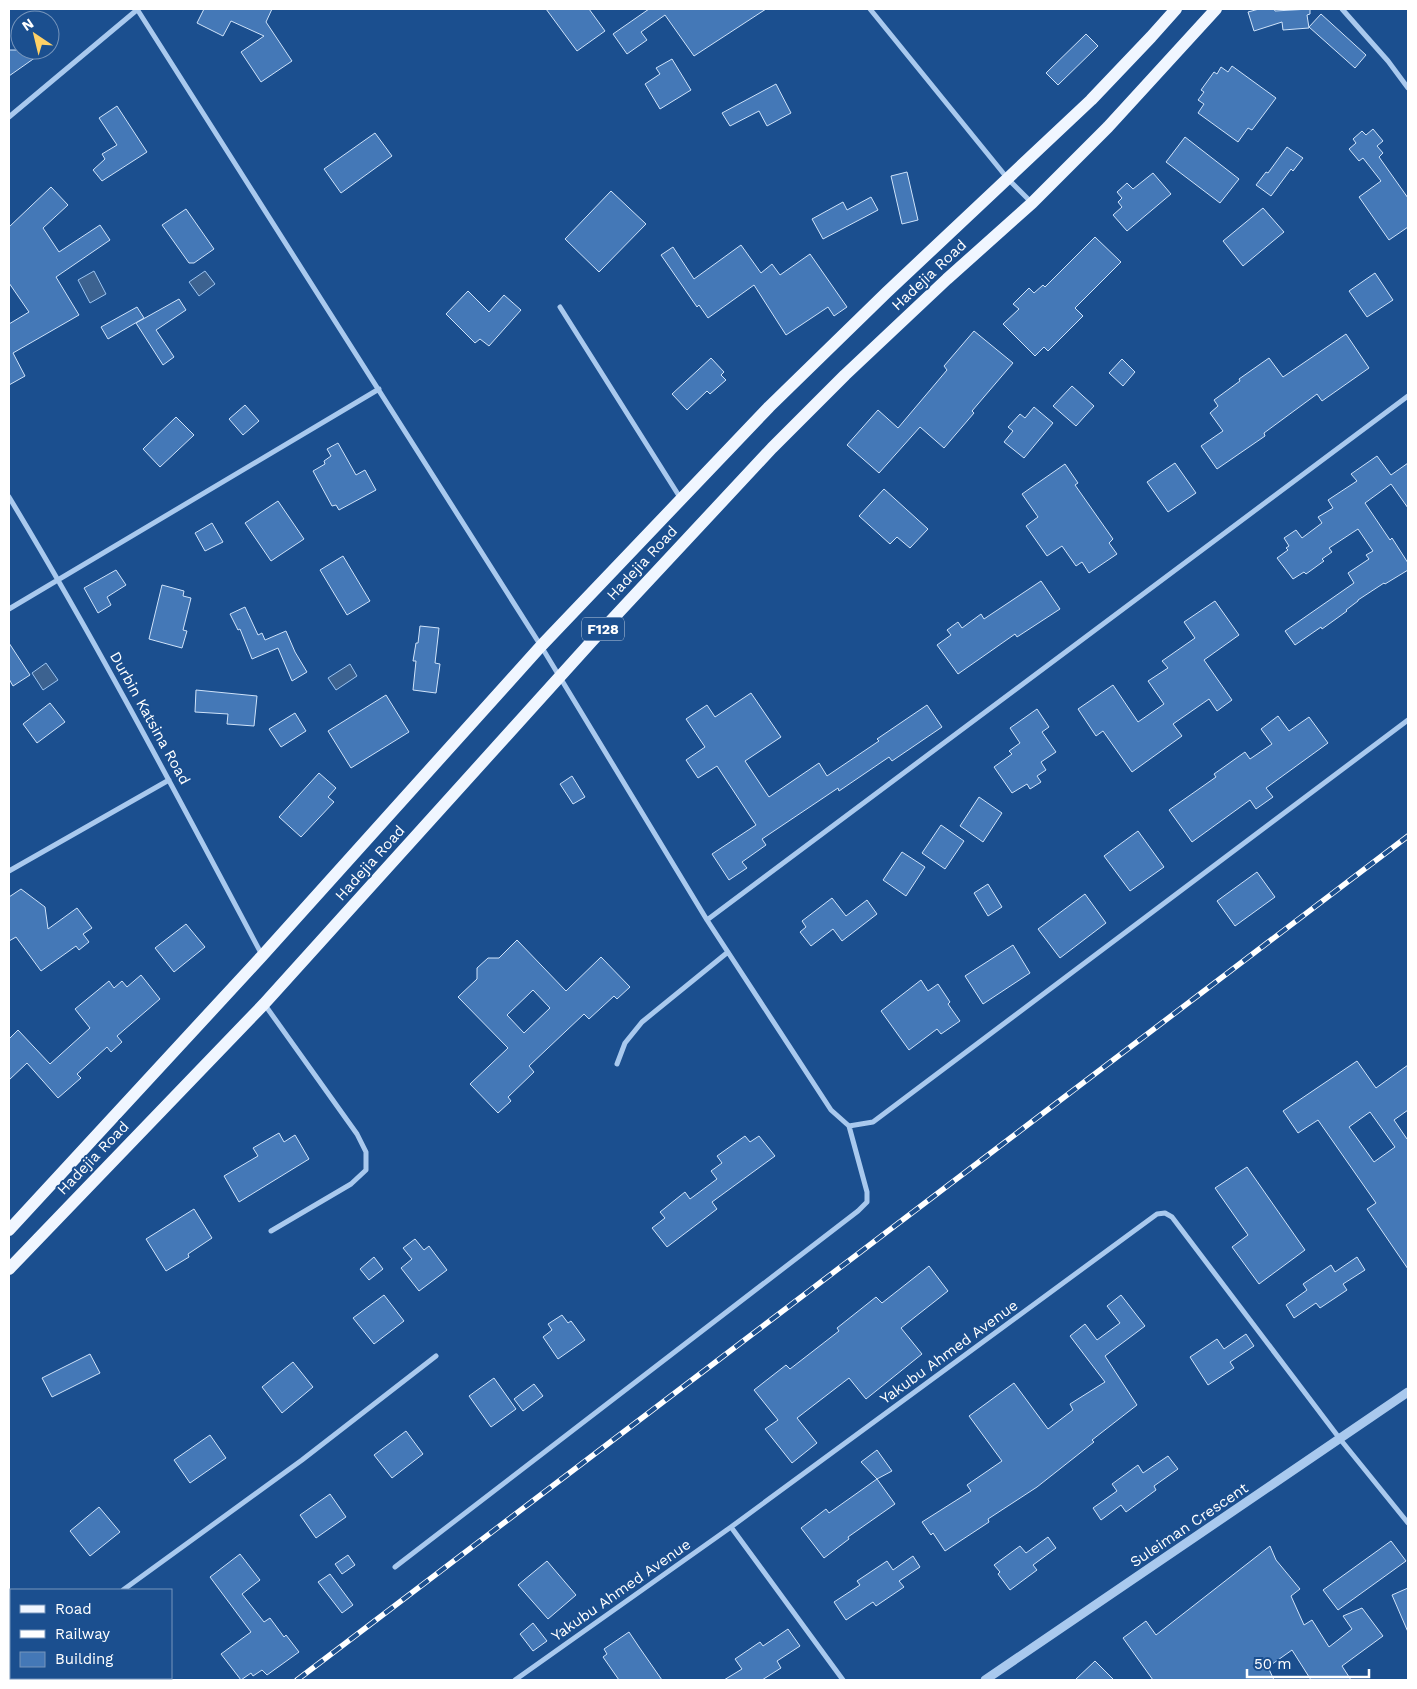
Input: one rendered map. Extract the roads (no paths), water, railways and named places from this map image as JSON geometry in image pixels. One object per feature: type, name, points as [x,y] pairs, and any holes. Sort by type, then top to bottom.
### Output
[{"type":"main road","name":"Hadejia Road","points":[[9,1230],[262,956],[541,646],[681,499],[769,407],[1091,100],[1176,9]]},
{"type":"main road","name":"Hadejia Road","points":[[9,1269],[264,1004],[663,563],[778,442],[845,375],[947,279],[1032,203],[1114,120],[1216,9]]},
{"type":"street","points":[[9,117],[138,9],[541,646],[707,920],[831,1110],[849,1126],[867,1192],[867,1202],[858,1211],[395,1567]]},
{"type":"street","points":[[870,9],[1008,179],[1032,203]]},
{"type":"street","points":[[1342,9],[1388,61],[1408,88]]},
{"type":"street","points":[[560,306],[681,499]]},
{"type":"street","points":[[9,609],[379,389]]},
{"type":"street","points":[[707,920],[1408,396]]},
{"type":"street","name":"Durbin Katsina Road","points":[[9,497],[58,579],[170,780],[262,956]]},
{"type":"street","points":[[849,1126],[874,1122],[1408,720]]},
{"type":"street","points":[[9,871],[170,780]]},
{"type":"street","points":[[616,1064],[625,1043],[642,1022],[728,952]]},
{"type":"street","points":[[264,1004],[357,1134],[366,1152],[366,1170],[351,1184],[270,1231]]},
{"type":"street","name":"Yakubu Ahmed Avenue","points":[[515,1680],[731,1527],[1157,1214],[1165,1213],[1172,1217],[1340,1439],[1408,1523]]},
{"type":"street","points":[[124,1589],[302,1460],[436,1356]]},
{"type":"street","name":"Suleiman Crescent","points":[[985,1680],[1408,1392]]},
{"type":"street","points":[[731,1527],[843,1680]]},
{"type":"water","points":[[94,271],[106,294],[90,303],[78,280]]},
{"type":"water","points":[[205,271],[215,284],[199,296],[189,282]]},
{"type":"water","points":[[46,663],[58,680],[43,690],[32,673]]},
{"type":"water","points":[[350,664],[357,676],[336,690],[328,678]]},
{"type":"railway","points":[[297,1680],[1408,836]]}]
